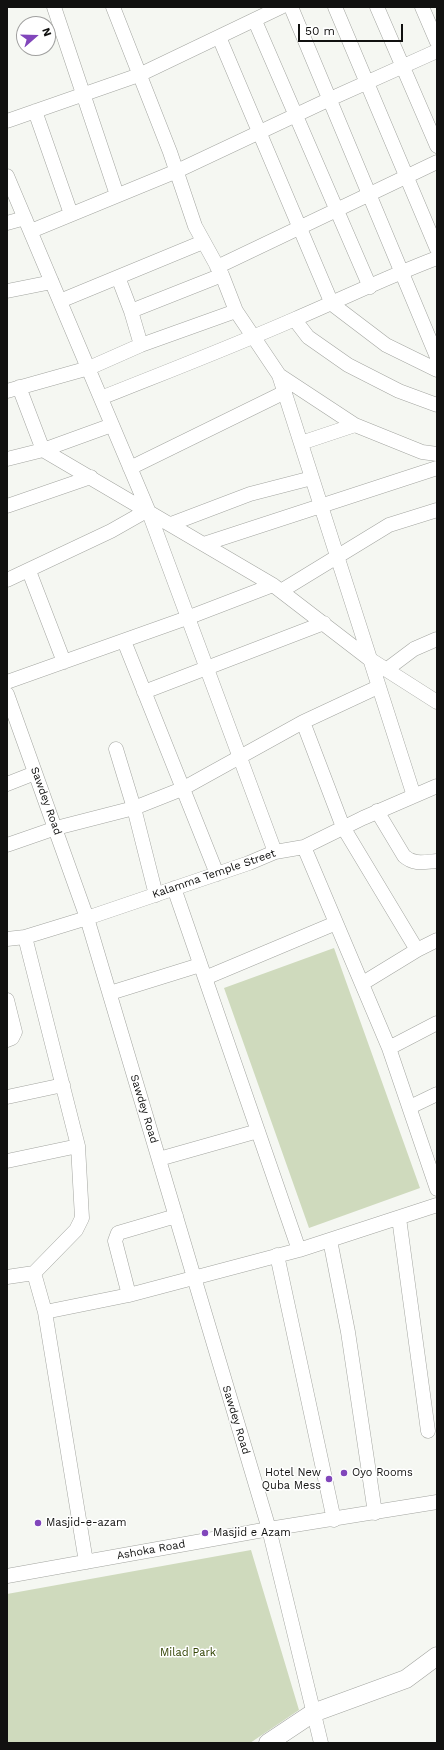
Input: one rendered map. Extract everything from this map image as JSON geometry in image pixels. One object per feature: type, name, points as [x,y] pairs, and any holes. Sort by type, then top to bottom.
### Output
[{"type":"main road","points":[[268,1743],[313,1713],[406,1679],[437,1656]]},
{"type":"street","points":[[54,7],[117,195]]},
{"type":"street","points":[[113,7],[177,171],[195,226],[219,271],[236,311],[279,375],[368,658],[414,796]]},
{"type":"street","points":[[7,121],[139,75],[255,21],[281,7]]},
{"type":"street","points":[[291,7],[401,272],[432,326],[437,357]]},
{"type":"street","points":[[335,7],[437,250]]},
{"type":"street","points":[[377,7],[437,146]]},
{"type":"street","points":[[422,7],[437,42]]},
{"type":"street","points":[[255,21],[370,287]]},
{"type":"street","points":[[219,37],[332,304],[386,345],[437,370]]},
{"type":"street","points":[[31,231],[177,171],[330,99],[437,51]]},
{"type":"street","points":[[35,111],[71,214]]},
{"type":"street","points":[[131,311],[219,271],[300,228],[437,162]]},
{"type":"street","points":[[7,176],[148,510],[275,852]]},
{"type":"street","points":[[7,223],[25,218]]},
{"type":"street","points":[[60,301],[203,242]]},
{"type":"street","points":[[101,398],[253,338],[401,272],[437,258]]},
{"type":"street","points":[[118,277],[131,311],[141,345]]},
{"type":"street","points":[[7,291],[52,282]]},
{"type":"street","points":[[236,311],[141,345],[89,368],[13,389],[43,450],[148,510],[277,588],[368,658],[437,702]]},
{"type":"street","points":[[295,320],[308,337],[348,365],[400,391],[437,405]]},
{"type":"street","points":[[279,375],[355,425],[422,452],[437,454]]},
{"type":"street","points":[[130,468],[285,392]]},
{"type":"street","points":[[7,459],[43,450],[112,425]]},
{"type":"street","points":[[301,443],[355,425]]},
{"type":"street","points":[[204,544],[437,468]]},
{"type":"street","points":[[7,506],[91,477]]},
{"type":"street","points":[[171,524],[250,494],[312,478]]},
{"type":"street","points":[[7,580],[29,571],[111,531],[148,510]]},
{"type":"street","points":[[7,682],[187,618],[277,588],[336,557],[389,525],[437,510]]},
{"type":"street","points":[[29,571],[64,662]]},
{"type":"street","points":[[144,692],[324,624]]},
{"type":"street","points":[[386,670],[414,649],[437,639]]},
{"type":"street","points":[[124,641],[217,874]]},
{"type":"street","points":[[7,845],[56,828],[134,808],[182,789],[303,722],[378,687]]},
{"type":"street","name":"Sawdey Road","points":[[8,702],[56,828],[87,918],[110,994],[268,1529],[321,1743]]},
{"type":"street","points":[[303,722],[344,827],[417,950]]},
{"type":"street","points":[[116,749],[134,808],[156,895]]},
{"type":"street","points":[[7,784],[36,773]]},
{"type":"street","name":"Kalamma Temple Street","points":[[7,940],[87,918],[217,874],[275,852],[304,847],[377,811],[437,786]]},
{"type":"street","points":[[377,811],[404,856],[410,861],[417,863],[437,861]]},
{"type":"street","points":[[304,847],[363,983],[389,1048],[437,1188]]},
{"type":"street","points":[[174,888],[299,1250]]},
{"type":"street","points":[[110,994],[203,972],[336,923]]},
{"type":"street","points":[[7,1277],[34,1273],[76,1230],[82,1218],[78,1146],[25,936]]},
{"type":"street","points":[[363,983],[417,950],[437,940]]},
{"type":"street","points":[[7,1000],[14,1032],[12,1038],[7,1040]]},
{"type":"street","points":[[389,1048],[437,1023]]},
{"type":"street","points":[[7,1097],[63,1085]]},
{"type":"street","points":[[410,1107],[437,1094]]},
{"type":"street","points":[[159,1159],[258,1131]]},
{"type":"street","points":[[7,1161],[78,1146]]},
{"type":"street","points":[[45,1312],[128,1295],[299,1250],[437,1206]]},
{"type":"street","points":[[128,1295],[115,1241],[116,1236],[118,1233],[176,1216]]},
{"type":"street","points":[[399,1218],[428,1431]]},
{"type":"street","points":[[330,1240],[348,1332],[375,1513]]},
{"type":"street","points":[[277,1255],[334,1520]]},
{"type":"street","points":[[34,1273],[45,1312],[86,1562]]},
{"type":"street","name":"Ashoka Road","points":[[7,1576],[268,1529],[334,1520],[437,1502]]},
{"type":"green space","points":[[334,948],[420,1188],[309,1228],[224,988]]},
{"type":"green space","name":"Milad Park","points":[[251,1550],[299,1710],[250,1743],[7,1743],[7,1594]]},
{"type":"place","name":"Oyo Rooms","points":[[344,1473]]},
{"type":"place","name":"Hotel New Quba Mess","points":[[329,1479]]},
{"type":"place","name":"Masjid-e-azam","points":[[38,1523]]},
{"type":"place","name":"Masjid e Azam","points":[[205,1533]]}]
